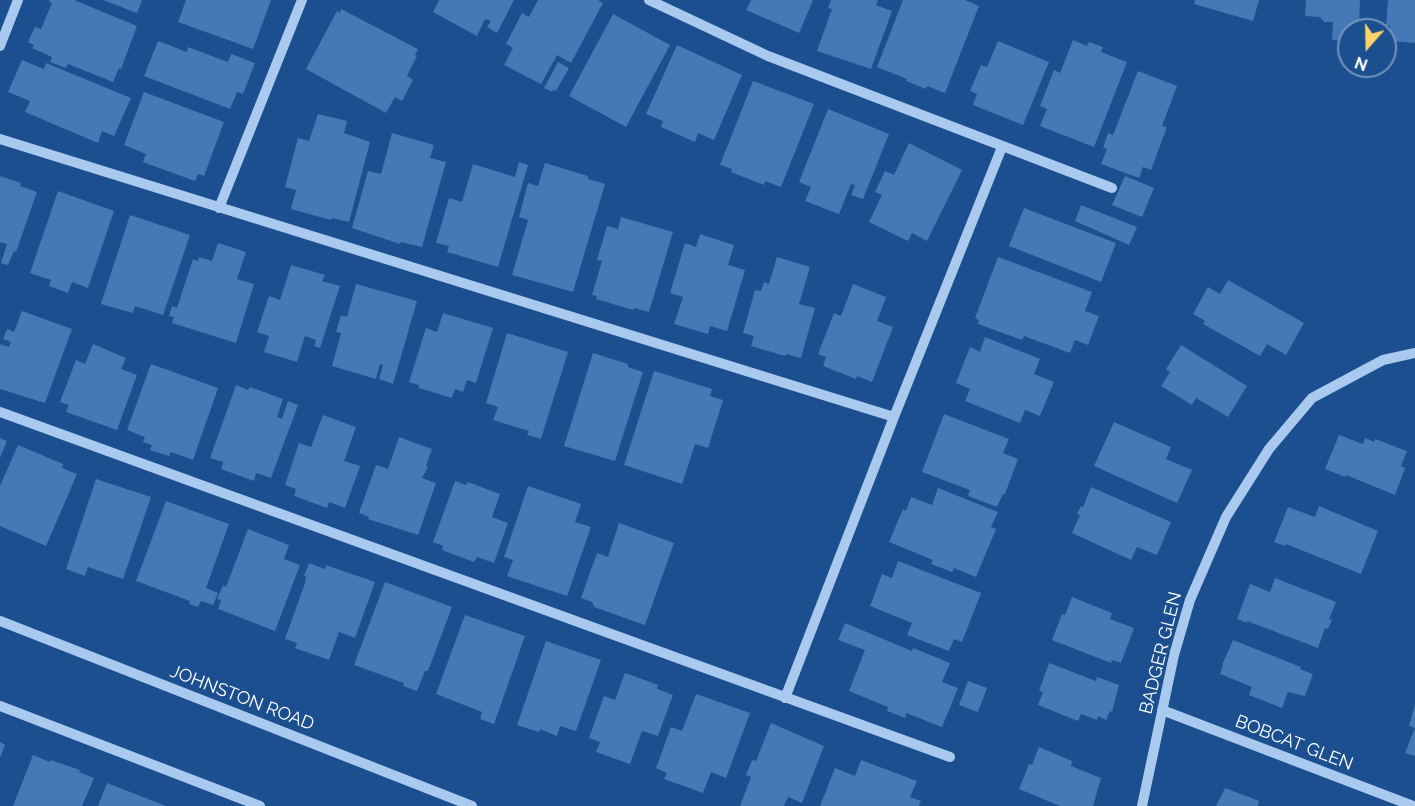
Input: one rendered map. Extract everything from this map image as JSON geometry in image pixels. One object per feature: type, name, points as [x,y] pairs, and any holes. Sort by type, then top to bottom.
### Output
[{"type":"street","points":[[0,46],[18,0]]},
{"type":"street","points":[[219,208],[302,0]]},
{"type":"street","points":[[649,0],[768,56],[1112,188]]},
{"type":"street","points":[[0,139],[894,417]]},
{"type":"street","points":[[785,698],[1002,147]]},
{"type":"street","name":"BADGER GLEN","points":[[1142,806],[1174,655],[1190,600],[1226,517],[1269,449],[1312,398],[1383,360],[1415,353]]},
{"type":"street","points":[[0,412],[950,757]]},
{"type":"street","name":"JOHNSTON ROAD","points":[[0,621],[472,806]]},
{"type":"street","points":[[0,706],[260,806]]},
{"type":"street","name":"BOBCAT GLEN","points":[[1162,710],[1413,806]]},
{"type":"building","points":[[50,0],[74,0],[137,26],[121,69],[119,68],[113,82],[68,64],[66,68],[50,62],[52,57],[32,48],[34,45],[28,42],[35,27],[41,29],[52,3],[49,2]]},
{"type":"building","points":[[103,0],[142,0],[137,13]]},
{"type":"building","points":[[186,0],[271,0],[253,49],[178,22]]},
{"type":"building","points":[[439,0],[514,0],[497,33],[487,27],[491,21],[485,19],[477,36],[433,12]]},
{"type":"building","points":[[538,0],[598,0],[603,3],[571,63],[557,55],[541,84],[504,65],[513,48],[506,44],[522,13],[529,17]]},
{"type":"building","points":[[751,0],[813,0],[799,33],[746,10]]},
{"type":"building","points":[[831,0],[878,0],[876,5],[892,11],[871,69],[817,51],[832,9],[828,8]]},
{"type":"building","points":[[903,0],[965,0],[979,6],[945,93],[927,86],[926,89],[877,67]]},
{"type":"building","points":[[1195,0],[1259,0],[1253,21],[1194,4]]},
{"type":"building","points":[[1306,0],[1360,0],[1359,18],[1337,18],[1337,40],[1332,40],[1333,22],[1324,22],[1320,17],[1305,16]]},
{"type":"building","points":[[1388,0],[1415,0],[1415,43],[1397,42],[1397,18],[1387,18]]},
{"type":"building","points":[[341,9],[418,49],[407,76],[413,80],[402,101],[395,97],[386,113],[306,69],[337,11],[340,13]]},
{"type":"building","points":[[613,14],[670,45],[626,127],[569,96]]},
{"type":"building","points":[[1073,40],[1087,46],[1089,42],[1103,47],[1101,52],[1127,62],[1094,147],[1040,126],[1047,109],[1040,106],[1054,70],[1060,73]]},
{"type":"building","points":[[158,41],[187,52],[188,47],[228,62],[231,54],[255,63],[243,94],[237,92],[230,109],[144,76]]},
{"type":"building","points":[[998,41],[1049,62],[1023,125],[973,105],[977,94],[970,91],[981,65],[987,67]]},
{"type":"building","points":[[677,45],[742,75],[714,140],[698,133],[695,142],[661,127],[663,121],[646,114]]},
{"type":"building","points":[[22,60],[44,69],[46,63],[131,98],[114,136],[102,131],[98,143],[25,112],[30,101],[8,92]]},
{"type":"building","points":[[558,62],[569,68],[556,91],[552,92],[544,88]]},
{"type":"building","points":[[1138,71],[1177,86],[1162,126],[1167,127],[1151,170],[1143,167],[1139,178],[1101,164],[1107,149],[1103,148],[1108,133],[1113,135]]},
{"type":"building","points":[[753,81],[814,104],[781,187],[765,181],[764,185],[731,172],[732,169],[720,165]]},
{"type":"building","points":[[144,92],[224,122],[204,176],[198,174],[195,181],[143,162],[146,154],[124,145]]},
{"type":"building","points":[[828,109],[889,134],[863,199],[851,195],[855,185],[851,184],[839,214],[805,201],[811,187],[799,182]]},
{"type":"building","points":[[318,114],[347,121],[344,133],[370,142],[349,222],[332,218],[331,220],[291,209],[296,190],[285,187],[298,138],[309,141]]},
{"type":"building","points":[[392,133],[434,145],[430,158],[446,162],[422,247],[401,242],[400,244],[352,228],[368,171],[381,174]]},
{"type":"building","points":[[909,143],[962,170],[927,241],[912,233],[908,241],[869,222],[882,195],[875,192],[885,171],[894,175]]},
{"type":"building","points":[[519,162],[528,165],[498,267],[447,252],[449,246],[436,243],[449,198],[462,202],[473,164],[515,177]]},
{"type":"building","points":[[545,163],[588,176],[588,179],[605,184],[573,292],[512,275],[528,220],[519,217],[528,183],[538,186]]},
{"type":"building","points":[[0,176],[21,183],[20,186],[37,192],[16,252],[14,251],[8,265],[1,263],[7,244],[0,242]]},
{"type":"building","points":[[1125,176],[1154,188],[1142,217],[1112,205]]},
{"type":"building","points":[[58,191],[114,211],[88,288],[72,282],[68,293],[49,286],[51,280],[30,273]]},
{"type":"building","points":[[1081,205],[1137,227],[1129,245],[1075,221]]},
{"type":"building","points":[[1024,208],[1116,243],[1101,282],[1009,246]]},
{"type":"building","points":[[130,215],[190,235],[163,315],[135,306],[133,313],[101,304]]},
{"type":"building","points":[[621,217],[673,232],[649,312],[634,308],[633,310],[596,299],[597,296],[592,295],[602,261],[597,260],[607,226],[618,229]]},
{"type":"building","points":[[700,234],[734,245],[728,265],[745,270],[727,331],[710,326],[708,334],[674,324],[683,297],[670,293],[685,243],[696,247]]},
{"type":"building","points":[[218,243],[246,252],[237,279],[254,284],[236,343],[172,323],[174,317],[169,316],[172,306],[177,308],[193,259],[198,261],[199,257],[212,261]]},
{"type":"building","points":[[777,257],[810,267],[799,304],[815,308],[801,358],[751,346],[754,336],[743,333],[755,290],[761,291],[764,282],[769,284]]},
{"type":"building","points":[[998,257],[1092,292],[1085,311],[1099,316],[1088,345],[1075,340],[1070,353],[1024,336],[1022,340],[978,324],[979,320],[975,318]]},
{"type":"building","points":[[291,265],[325,275],[322,281],[340,286],[320,348],[314,346],[316,340],[305,336],[297,362],[264,352],[269,336],[257,332],[269,296],[280,300]]},
{"type":"building","points":[[1228,280],[1304,323],[1286,355],[1267,344],[1260,356],[1203,324],[1205,321],[1193,314],[1208,287],[1220,294]]},
{"type":"building","points":[[356,284],[417,301],[393,384],[379,379],[383,365],[380,364],[376,379],[332,366],[341,333],[336,332],[341,315],[347,317]]},
{"type":"building","points":[[853,284],[886,297],[877,321],[893,327],[872,382],[857,376],[856,379],[823,366],[826,357],[818,354],[834,313],[841,316]]},
{"type":"building","points":[[22,311],[72,329],[45,403],[0,389],[0,344],[9,347],[11,342],[3,339],[7,329],[14,332]]},
{"type":"building","points":[[443,313],[493,328],[476,383],[467,380],[463,392],[455,389],[452,398],[419,388],[419,385],[409,382],[426,328],[437,332]]},
{"type":"building","points":[[507,333],[568,352],[541,439],[527,435],[529,431],[493,420],[498,407],[486,403]]},
{"type":"building","points":[[985,337],[1040,359],[1034,374],[1054,382],[1040,416],[1025,410],[1020,423],[965,401],[970,389],[956,383],[970,347],[980,352]]},
{"type":"building","points":[[93,344],[126,358],[121,369],[137,375],[117,430],[66,412],[69,405],[60,402],[76,360],[85,364]]},
{"type":"building","points":[[1181,345],[1247,386],[1228,417],[1196,398],[1192,405],[1161,386],[1170,372],[1166,369]]},
{"type":"building","points":[[593,353],[628,364],[628,367],[643,372],[615,461],[564,446]]},
{"type":"building","points":[[151,364],[218,388],[193,460],[171,452],[169,456],[150,450],[152,445],[143,442],[145,437],[127,430]]},
{"type":"building","points":[[654,371],[712,389],[710,396],[723,400],[708,448],[695,444],[682,484],[624,465]]},
{"type":"building","points":[[236,385],[248,390],[250,387],[283,399],[277,417],[282,419],[288,401],[298,405],[271,478],[256,473],[254,481],[221,469],[223,462],[210,458]]},
{"type":"building","points":[[944,414],[1009,439],[1003,453],[1018,459],[1005,494],[997,507],[968,496],[970,490],[922,472]]},
{"type":"building","points":[[323,415],[356,427],[344,461],[360,466],[345,508],[329,502],[327,508],[294,496],[296,489],[285,485],[299,443],[311,447]]},
{"type":"building","points":[[1114,422],[1171,447],[1166,459],[1192,470],[1177,503],[1094,466]]},
{"type":"building","points":[[1339,435],[1363,444],[1365,438],[1374,442],[1375,439],[1407,451],[1401,466],[1405,468],[1395,495],[1325,469]]},
{"type":"building","points":[[399,437],[432,449],[426,466],[428,467],[422,478],[436,483],[418,535],[368,519],[369,517],[359,513],[376,465],[388,469]]},
{"type":"building","points":[[0,438],[7,441],[0,458]]},
{"type":"building","points":[[18,445],[63,464],[62,468],[77,474],[46,546],[0,526],[0,486]]},
{"type":"building","points":[[96,479],[151,497],[123,579],[88,567],[85,576],[66,569]]},
{"type":"building","points":[[455,481],[466,485],[468,482],[500,494],[492,517],[508,523],[494,563],[477,557],[474,562],[442,550],[443,546],[433,542]]},
{"type":"building","points":[[528,486],[581,504],[575,522],[591,527],[567,596],[507,576],[513,560],[504,557]]},
{"type":"building","points":[[1091,487],[1171,522],[1157,555],[1137,547],[1131,560],[1072,533],[1080,515],[1077,514],[1081,506],[1083,507]]},
{"type":"building","points":[[938,488],[998,512],[991,527],[996,529],[976,577],[954,568],[952,572],[931,564],[933,560],[889,542],[903,509],[906,511],[911,497],[932,505]]},
{"type":"building","points":[[166,501],[229,524],[206,588],[218,593],[213,605],[201,601],[198,607],[189,604],[190,601],[136,581]]},
{"type":"building","points":[[1319,506],[1378,531],[1361,574],[1286,544],[1285,546],[1274,542],[1288,507],[1315,517]]},
{"type":"building","points":[[619,523],[674,543],[645,625],[594,607],[592,602],[581,598],[597,553],[608,557]]},
{"type":"building","points":[[248,529],[289,545],[284,559],[300,565],[275,631],[218,609],[221,600],[217,599],[223,585],[226,587]]},
{"type":"building","points":[[898,561],[981,593],[962,642],[954,639],[949,651],[907,635],[912,623],[870,606],[882,574],[892,578]]},
{"type":"building","points":[[309,563],[325,569],[326,565],[375,582],[355,638],[339,632],[329,660],[295,648],[297,643],[285,639],[305,583],[306,576],[304,576]]},
{"type":"building","points":[[1275,578],[1336,602],[1329,619],[1332,620],[1328,629],[1325,628],[1318,648],[1237,619],[1250,584],[1270,592]]},
{"type":"building","points":[[385,582],[452,607],[428,671],[425,671],[417,691],[403,686],[404,683],[354,665]]},
{"type":"building","points":[[1072,597],[1112,613],[1110,619],[1134,628],[1121,663],[1112,660],[1111,663],[1052,640],[1062,614],[1065,615]]},
{"type":"building","points":[[465,615],[525,636],[494,724],[480,719],[482,712],[436,694]]},
{"type":"building","points":[[845,623],[912,651],[913,648],[950,663],[942,682],[958,688],[942,727],[906,713],[905,718],[887,711],[888,707],[849,691],[865,650],[838,640]]},
{"type":"building","points":[[1233,640],[1313,674],[1305,696],[1288,692],[1282,708],[1249,695],[1252,687],[1220,674]]},
{"type":"building","points":[[546,641],[601,660],[576,731],[560,726],[557,736],[540,729],[539,732],[517,725]]},
{"type":"building","points":[[1049,663],[1096,681],[1097,677],[1119,685],[1112,712],[1110,711],[1106,720],[1098,716],[1097,720],[1081,714],[1078,721],[1038,705],[1043,692],[1039,691]]},
{"type":"building","points":[[625,673],[658,685],[657,689],[673,695],[658,736],[642,731],[630,764],[596,752],[600,742],[589,738],[604,696],[615,700]]},
{"type":"building","points":[[968,681],[987,688],[978,712],[959,705]]},
{"type":"building","points":[[696,694],[750,713],[726,778],[711,772],[703,793],[664,779],[667,773],[656,768],[671,727],[682,731]]},
{"type":"building","points":[[1415,704],[1415,728],[1409,726]]},
{"type":"building","points":[[771,723],[824,746],[802,803],[788,797],[784,806],[740,806],[751,777],[746,775],[752,760],[756,761]]},
{"type":"building","points":[[1415,728],[1415,756],[1405,753]]},
{"type":"building","points":[[0,742],[5,745],[0,758]]},
{"type":"building","points":[[1039,747],[1072,761],[1071,766],[1101,778],[1093,806],[1060,806],[1019,789]]},
{"type":"building","points":[[33,755],[80,770],[79,772],[94,778],[82,806],[13,806]]},
{"type":"building","points":[[861,760],[917,781],[910,797],[921,801],[919,806],[820,806],[835,768],[855,776]]},
{"type":"building","points":[[107,783],[166,806],[98,806]]},
{"type":"building","points":[[1225,788],[1259,801],[1258,806],[1216,806]]}]
